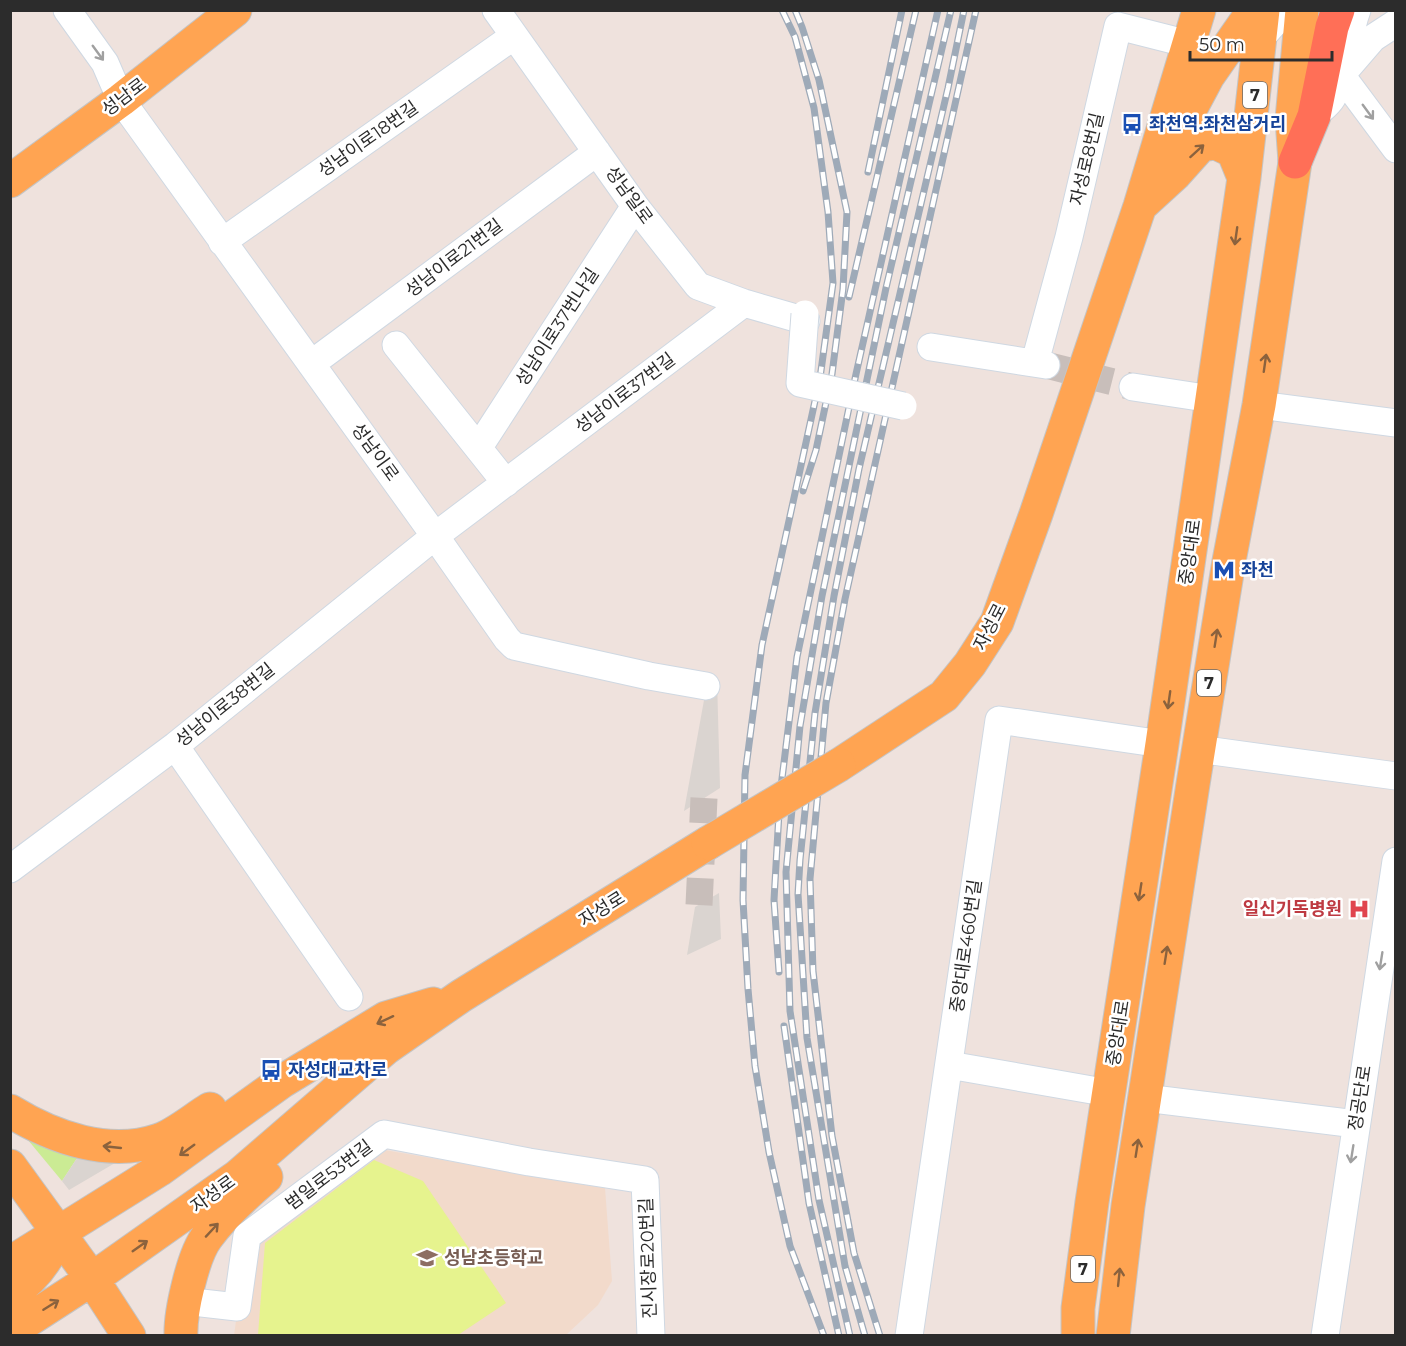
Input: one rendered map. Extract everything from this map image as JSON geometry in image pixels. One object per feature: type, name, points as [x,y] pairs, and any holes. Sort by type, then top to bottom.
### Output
[{"type":"highway","points":[[1295,162],[1314,116],[1345,19]]},
{"type":"main road","name":"성남로","points":[[10,181],[122,100],[235,10]]},
{"type":"main road","name":"자성로","points":[[10,1332],[92,1279],[238,1176],[386,1048],[461,996],[839,765],[944,696],[970,664],[997,622],[1140,206],[1180,106],[1189,44],[1199,10]]},
{"type":"main road","name":"중앙대로","points":[[1113,1335],[1128,1206],[1198,749],[1229,561],[1259,405],[1295,162],[1292,118],[1302,10]]},
{"type":"main road","points":[[1180,106],[1208,76],[1237,53],[1259,20],[1296,67]]},
{"type":"main road","name":"중앙대로","points":[[1075,1326],[1244,178],[1253,109],[1259,20]]},
{"type":"main road","points":[[1180,106],[1230,83],[1244,89],[1253,109]]},
{"type":"main road","points":[[1140,206],[1175,174],[1201,145],[1216,142],[1233,151],[1244,178]]},
{"type":"main road","points":[[1200,483],[1225,437],[1230,435],[1235,438],[1226,526],[1229,561]]},
{"type":"main road","name":"자성로","points":[[10,1263],[159,1170],[281,1082],[386,1018],[461,996]]},
{"type":"main road","points":[[181,1335],[188,1283],[205,1238],[243,1198],[338,1109],[386,1048]]},
{"type":"main road","points":[[10,1111],[31,1124],[90,1144],[122,1148],[160,1140],[226,1099],[281,1082]]},
{"type":"main road","points":[[10,1166],[92,1279],[129,1335]]},
{"type":"main road","points":[[10,1295],[28,1283],[49,1257],[59,1233]]},
{"type":"street","name":"성남이로","points":[[67,10],[105,63],[122,100],[507,639],[514,646],[649,676],[706,686]]},
{"type":"street","name":"성남일로","points":[[496,10],[635,206],[698,286],[744,303],[805,318],[800,383],[903,406]]},
{"type":"street","points":[[1259,20],[1286,10]]},
{"type":"street","points":[[1314,116],[1332,99],[1341,75],[1345,19]]},
{"type":"street","points":[[1341,75],[1373,38],[1395,23]]},
{"type":"street","name":"자성로8번길","points":[[931,347],[1040,363],[1118,26],[1189,44]]},
{"type":"street","name":"성남이로18번길","points":[[222,242],[514,36]]},
{"type":"street","points":[[1341,75],[1395,149]]},
{"type":"street","name":"성남이로21번길","points":[[311,364],[597,152]]},
{"type":"street","name":"성남이로37번나길","points":[[479,447],[635,206]]},
{"type":"street","name":"성남이로37번길","points":[[435,536],[744,303]]},
{"type":"street","points":[[396,345],[506,483]]},
{"type":"street","points":[[1132,387],[1212,399]]},
{"type":"street","points":[[1259,405],[1395,423]]},
{"type":"street","name":"성남이로38번길","points":[[10,870],[175,746],[435,536]]},
{"type":"street","name":"중앙대로460번길","points":[[909,1335],[999,720],[1162,744]]},
{"type":"street","points":[[175,746],[349,998]]},
{"type":"street","points":[[1198,749],[1395,776]]},
{"type":"street","name":"정공단로","points":[[1324,1335],[1395,861]]},
{"type":"street","points":[[949,1065],[1109,1093]]},
{"type":"street","points":[[1145,1098],[1356,1124]]},
{"type":"street","name":"범일로53번길","points":[[184,1301],[237,1306],[247,1236],[384,1134],[529,1162],[645,1180]]},
{"type":"street","name":"진시장로20번길","points":[[645,1180],[651,1335]]},
{"type":"shaded area","points":[[708,678],[717,679],[720,788],[684,811]]},
{"type":"shaded area","points":[[719,893],[721,939],[687,955],[695,907]]},
{"type":"shaded area","name":"성남초등학교","points":[[367,1147],[605,1188],[612,1281],[598,1305],[566,1335],[234,1336],[247,1236]]},
{"type":"shaded area","points":[[81,1152],[115,1163],[69,1190],[62,1181]]},
{"type":"green space","points":[[23,1134],[81,1152],[62,1181]]},
{"type":"green space","points":[[374,1160],[423,1181],[506,1303],[458,1335],[258,1335],[265,1243]]},
{"type":"tunnel","points":[[1046,365],[1133,387]]},
{"type":"tunnel","points":[[699,905],[704,798]]},
{"type":"railway","points":[[782,10],[795,37],[814,108],[828,212],[833,283],[820,378],[762,645],[745,775],[743,900],[755,1066],[769,1152],[790,1246],[824,1336]]},
{"type":"railway","points":[[795,10],[819,80],[847,212],[843,289],[832,374],[816,450],[803,491]]},
{"type":"railway","points":[[868,172],[902,10]]},
{"type":"railway","points":[[849,297],[916,10]]},
{"type":"railway","points":[[779,972],[774,900],[780,795],[797,657],[856,374],[938,10]]},
{"type":"railway","points":[[850,1336],[819,1200],[790,1011],[786,872],[800,726],[822,596],[886,288],[951,10]]},
{"type":"railway","points":[[865,1336],[845,1266],[807,1038],[798,894],[800,860],[815,713],[834,596],[859,469],[964,10]]},
{"type":"railway","points":[[880,1336],[854,1253],[832,1136],[813,971],[810,879],[826,703],[845,599],[976,10]]},
{"type":"railway","points":[[784,1026],[809,1203],[839,1336]]},
{"type":"place","name":"좌천역.좌천삼거리","points":[[1132,124]]},
{"type":"place","name":"좌천","points":[[1224,570]]},
{"type":"place","name":"일신기독병원","points":[[1359,909]]},
{"type":"place","name":"자성대교차로","points":[[271,1070]]},
{"type":"place","name":"성남초등학교","points":[[427,1258]]}]
